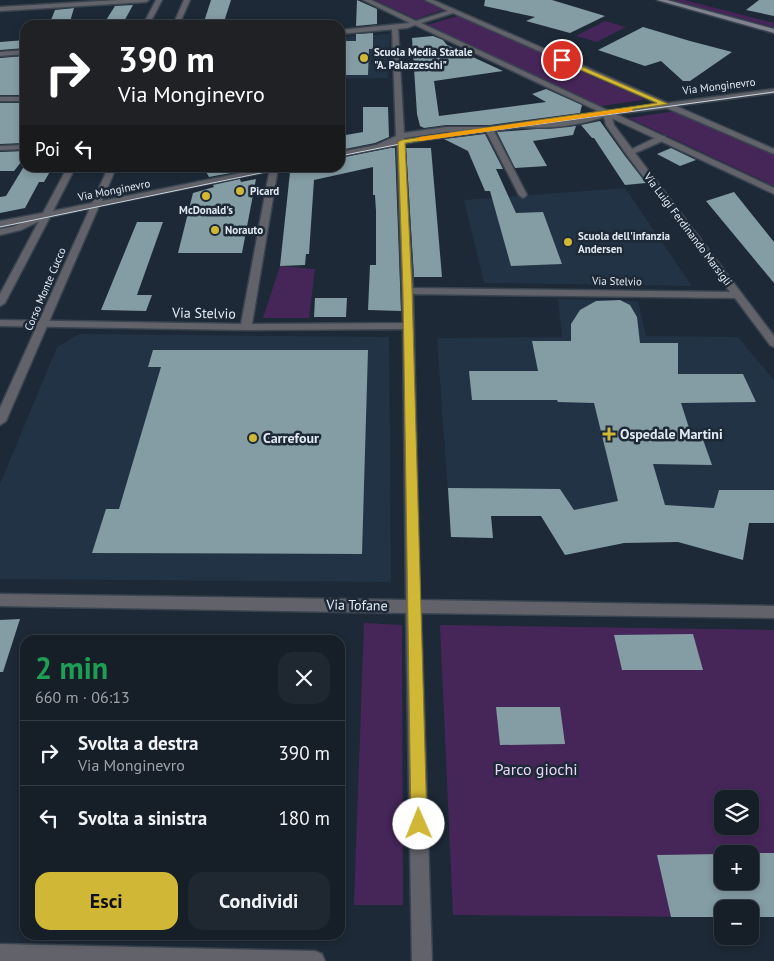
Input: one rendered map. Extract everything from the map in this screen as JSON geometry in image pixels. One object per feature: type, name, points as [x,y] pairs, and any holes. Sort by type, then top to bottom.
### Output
[{"type":"main road","points":[[660,0],[774,31]]},
{"type":"street","points":[[0,9],[146,0]]},
{"type":"street","points":[[149,20],[159,0]]},
{"type":"street","points":[[178,20],[187,0]]},
{"type":"street","points":[[366,0],[774,191]]},
{"type":"street","points":[[428,0],[774,152]]},
{"type":"street","points":[[345,32],[395,28],[416,24],[454,11]]},
{"type":"street","points":[[394,13],[408,291],[413,606],[422,961]]},
{"type":"street","points":[[0,54],[20,52]]},
{"type":"street","name":"Via Monginevro","points":[[345,153],[401,139],[521,125],[568,123],[590,120],[607,113],[664,104],[774,91]]},
{"type":"street","points":[[0,99],[20,99]]},
{"type":"street","name":"Via Luigi Ferdinando Marsigli","points":[[607,113],[610,125],[630,153],[737,295],[770,332],[774,343]]},
{"type":"street","points":[[489,129],[523,195]]},
{"type":"street","points":[[630,153],[662,138]]},
{"type":"street","points":[[0,148],[20,147]]},
{"type":"street","points":[[0,303],[69,172]]},
{"type":"street","name":"Corso Monte Cucco","points":[[0,421],[110,172]]},
{"type":"street","name":"Via Monginevro","points":[[0,224],[256,172]]},
{"type":"street","name":"Via Monginevro","points":[[246,328],[274,172]]},
{"type":"street","name":"Via Monginevro","points":[[0,232],[18,228],[46,216]]},
{"type":"street","name":"Via Stelvio","points":[[408,291],[737,295]]},
{"type":"street","name":"Via Stelvio","points":[[0,323],[246,328],[408,326]]},
{"type":"street","name":"Via Tofane","points":[[0,600],[774,612]]},
{"type":"street","points":[[0,954],[148,959],[315,961]]},
{"type":"shaded area","name":"Scuola Media Statale \"A. Palazzeschi\"","points":[[390,34],[388,78],[345,79],[345,37]]},
{"type":"shaded area","name":"Scuola dell'infanzia Andersen","points":[[625,188],[692,286],[484,283],[464,200]]},
{"type":"shaded area","name":"Ospedale Martini","points":[[558,299],[638,301],[646,336],[738,337],[774,380],[774,523],[749,523],[743,560],[678,542],[624,543],[565,555],[541,516],[491,516],[493,538],[451,537],[437,338],[562,337]]},
{"type":"shaded area","points":[[79,334],[389,337],[391,582],[0,579],[0,484],[57,347]]},
{"type":"green space","points":[[375,0],[423,0],[445,9],[416,19]]},
{"type":"green space","points":[[669,0],[684,0],[774,23],[774,27]]},
{"type":"green space","points":[[458,16],[640,95],[643,100],[601,106],[427,25]]},
{"type":"green space","points":[[605,21],[626,27],[597,42],[576,36]]},
{"type":"green space","points":[[676,111],[774,155],[774,186],[629,118]]},
{"type":"green space","points":[[280,266],[315,269],[309,318],[263,318]]},
{"type":"green space","points":[[364,623],[402,625],[403,905],[354,905]]},
{"type":"green space","name":"Parco giochi","points":[[440,625],[774,630],[774,917],[759,917],[759,900],[714,900],[714,917],[453,915]]},
{"type":"building","points":[[211,0],[231,0],[225,20],[205,20]]},
{"type":"building","points":[[357,0],[377,9],[377,24],[356,26]]},
{"type":"building","points":[[485,0],[552,0],[605,16],[570,33],[526,21],[535,17],[484,6]]},
{"type":"building","points":[[759,0],[774,0],[774,16],[746,10]]},
{"type":"building","points":[[133,5],[125,20],[106,20],[115,6]]},
{"type":"building","points":[[74,8],[70,20],[51,20],[55,10]]},
{"type":"building","points":[[643,27],[732,52],[690,81],[683,81],[661,61],[645,66],[598,50]]},
{"type":"building","points":[[373,33],[373,49],[369,49],[368,75],[345,75],[345,41],[356,41],[356,34]]},
{"type":"building","points":[[433,36],[443,40],[447,45],[503,71],[434,81],[439,116],[546,102],[532,94],[546,89],[582,105],[580,113],[490,125],[446,125],[424,128],[420,126],[417,114],[412,38]]},
{"type":"building","points":[[20,40],[20,48],[0,50],[0,42]]},
{"type":"building","points":[[20,56],[20,95],[0,95],[0,58]]},
{"type":"building","points":[[0,103],[20,103],[20,143],[0,144]]},
{"type":"building","points":[[363,107],[388,107],[389,137],[375,143],[345,149],[345,135],[363,132]]},
{"type":"building","points":[[600,121],[646,183],[625,185],[594,138],[581,125]]},
{"type":"building","points":[[576,126],[573,135],[533,141],[547,166],[515,168],[497,132]]},
{"type":"building","points":[[485,134],[503,169],[496,169],[516,213],[543,212],[562,264],[511,266],[490,191],[485,191],[468,151],[444,139]]},
{"type":"building","points":[[395,148],[401,311],[368,310],[370,265],[376,265],[376,211],[375,195],[373,195],[373,167],[314,180],[309,254],[306,254],[305,265],[280,266],[290,172],[345,172],[345,157]]},
{"type":"building","points":[[406,148],[431,148],[442,277],[414,277]]},
{"type":"building","points":[[671,148],[696,160],[680,166],[657,154]]},
{"type":"building","points":[[20,151],[20,163],[14,171],[0,171],[0,152]]},
{"type":"building","points":[[21,172],[50,172],[44,182],[39,182],[25,208],[0,213],[0,197],[6,196]]},
{"type":"building","points":[[206,172],[236,172],[209,177]]},
{"type":"building","name":"Norauto","points":[[240,179],[241,182],[256,179],[242,253],[178,253],[193,193],[214,187],[213,185]]},
{"type":"building","points":[[734,192],[774,242],[774,283],[706,201]]},
{"type":"building","points":[[137,222],[163,222],[137,295],[152,295],[146,311],[101,310]]},
{"type":"building","points":[[315,298],[347,298],[346,317],[314,317]]},
{"type":"building","name":"Ospedale Martini","points":[[620,300],[630,305],[637,317],[640,343],[678,343],[678,374],[743,374],[756,402],[681,403],[691,434],[701,434],[712,465],[653,464],[665,505],[714,508],[719,490],[774,490],[774,523],[749,523],[743,560],[678,542],[624,543],[565,555],[541,516],[491,516],[493,538],[451,537],[448,488],[560,489],[574,510],[618,501],[594,403],[558,402],[557,400],[472,400],[469,371],[538,371],[532,341],[571,341],[571,324],[580,310],[596,301]]},
{"type":"building","name":"Carrefour","points":[[153,350],[368,350],[362,554],[92,553],[106,509],[119,509],[161,367],[148,367]]},
{"type":"building","points":[[20,619],[3,672],[0,672],[0,620]]},
{"type":"building","points":[[693,634],[703,670],[622,670],[614,635]]},
{"type":"building","points":[[496,707],[560,707],[565,744],[500,745]]},
{"type":"building","points":[[759,853],[774,853],[774,917],[759,917],[759,900],[714,900],[714,917],[671,917],[657,855],[714,854],[714,890],[759,890]]},
{"type":"tram line","points":[[345,155],[415,141],[774,92]]},
{"type":"tram line","points":[[0,227],[266,172]]},
{"type":"slow traffic","points":[[420,139],[630,110]]},
{"type":"place","name":"Scuola Media Statale \"A. Palazzeschi\"","points":[[364,58]]},
{"type":"place","name":"Picard","points":[[240,191]]},
{"type":"place","name":"McDonald's","points":[[206,196]]},
{"type":"place","name":"Norauto","points":[[215,230]]},
{"type":"place","name":"Scuola dell'infanzia Andersen","points":[[568,242]]},
{"type":"place","name":"Ospedale Martini","points":[[609,434]]},
{"type":"place","name":"Carrefour","points":[[253,438]]},
{"type":"route","points":[[419,824],[408,291],[402,142],[664,104],[562,60]]}]
